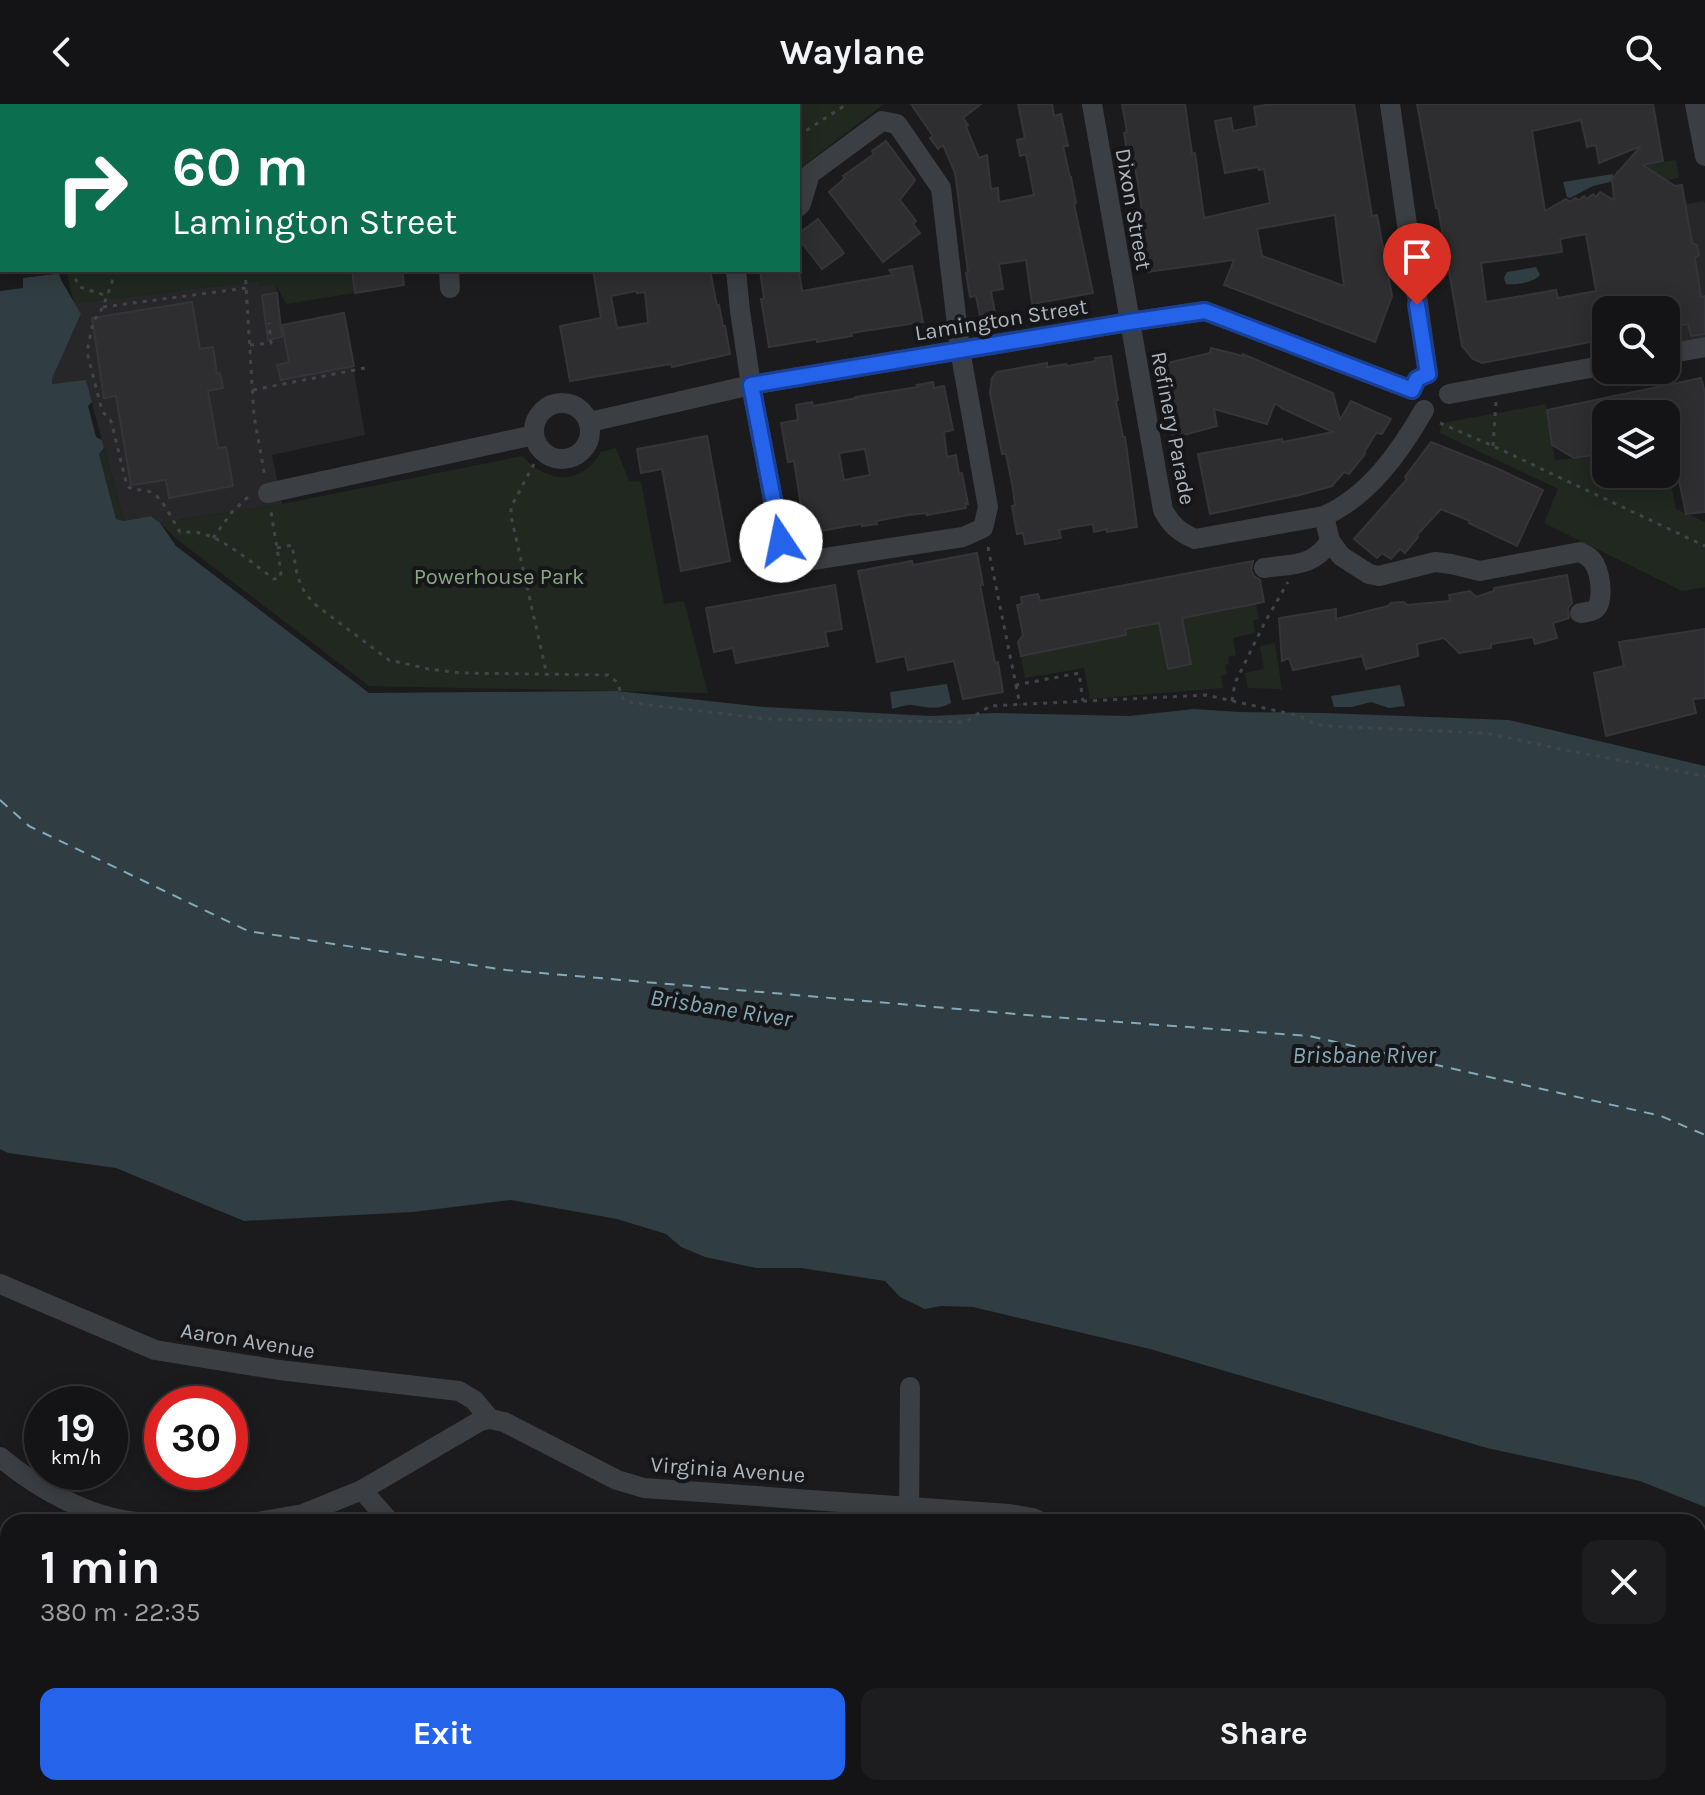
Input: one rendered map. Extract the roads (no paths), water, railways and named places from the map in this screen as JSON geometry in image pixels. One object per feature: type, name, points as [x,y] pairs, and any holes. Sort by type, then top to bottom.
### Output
[{"type":"street","name":"Dixon Street","points":[[1092,104],[1129,322]]},
{"type":"street","points":[[1390,104],[1428,374]]},
{"type":"street","points":[[1695,104],[1705,156]]},
{"type":"street","points":[[736,272],[751,385],[781,541],[796,556],[812,560],[948,540],[983,528],[988,507],[960,350],[941,188],[897,124],[882,121],[810,174],[800,205]]},
{"type":"street","name":"Lamington Street","points":[[590,422],[751,385],[1205,311],[1412,390]]},
{"type":"street","name":"Refinery Parade","points":[[1129,322],[1163,510],[1169,523],[1179,532],[1195,539],[1324,516],[1340,509],[1372,483],[1432,417]]},
{"type":"street","points":[[1680,351],[1705,347]]},
{"type":"street","points":[[1449,394],[1592,368]]},
{"type":"street","points":[[1428,374],[1443,379],[1449,394],[1441,409],[1429,411],[1432,417],[1414,403],[1412,390],[1417,379],[1428,374]]},
{"type":"street","points":[[570,404],[585,414],[590,422],[589,441],[585,449],[568,459],[550,457],[542,451],[534,435],[539,416],[552,405],[570,404]]},
{"type":"street","points":[[268,493],[534,435]]},
{"type":"street","points":[[1324,516],[1330,541],[1341,556],[1369,574],[1379,576],[1435,562],[1480,571],[1580,552],[1589,556],[1596,566],[1601,594],[1600,604],[1593,610],[1580,613]]},
{"type":"street","points":[[1264,568],[1312,560],[1323,552],[1330,541]]},
{"type":"street","name":"Aaron Avenue","points":[[0,1284],[155,1350],[279,1370],[459,1391],[474,1400],[490,1419]]},
{"type":"street","points":[[909,1514],[910,1387]]},
{"type":"street","points":[[303,1514],[362,1490],[480,1421],[490,1419]]},
{"type":"street","name":"Virginia Avenue","points":[[490,1419],[504,1422],[617,1480],[644,1488],[909,1514],[1009,1514]]},
{"type":"street","points":[[0,1457],[20,1473],[97,1514]]},
{"type":"street","points":[[362,1490],[383,1514]]},
{"type":"water","points":[[1613,174],[1614,181],[1567,197],[1563,182]]},
{"type":"water","points":[[1536,267],[1540,275],[1533,280],[1506,284],[1504,278],[1507,272]]},
{"type":"water","name":"Brisbane River","points":[[0,272],[59,272],[81,314],[52,384],[86,380],[92,402],[88,406],[96,437],[102,440],[104,448],[99,454],[116,519],[124,521],[151,516],[160,523],[176,546],[369,693],[617,691],[765,707],[931,716],[993,713],[1129,716],[1194,709],[1509,720],[1705,766],[1705,1507],[1640,1481],[1487,1448],[1150,1349],[973,1307],[925,1309],[900,1297],[885,1281],[801,1268],[756,1268],[705,1257],[681,1247],[666,1234],[617,1219],[511,1200],[413,1212],[244,1221],[116,1168],[8,1153],[0,1149]]},
{"type":"water","points":[[947,684],[951,703],[932,708],[909,705],[892,709],[890,692]]},
{"type":"water","points":[[1400,685],[1405,706],[1389,708],[1371,702],[1352,707],[1334,707],[1331,696]]},
{"type":"park label","name":"Powerhouse Park","points":[[499,576]]}]
